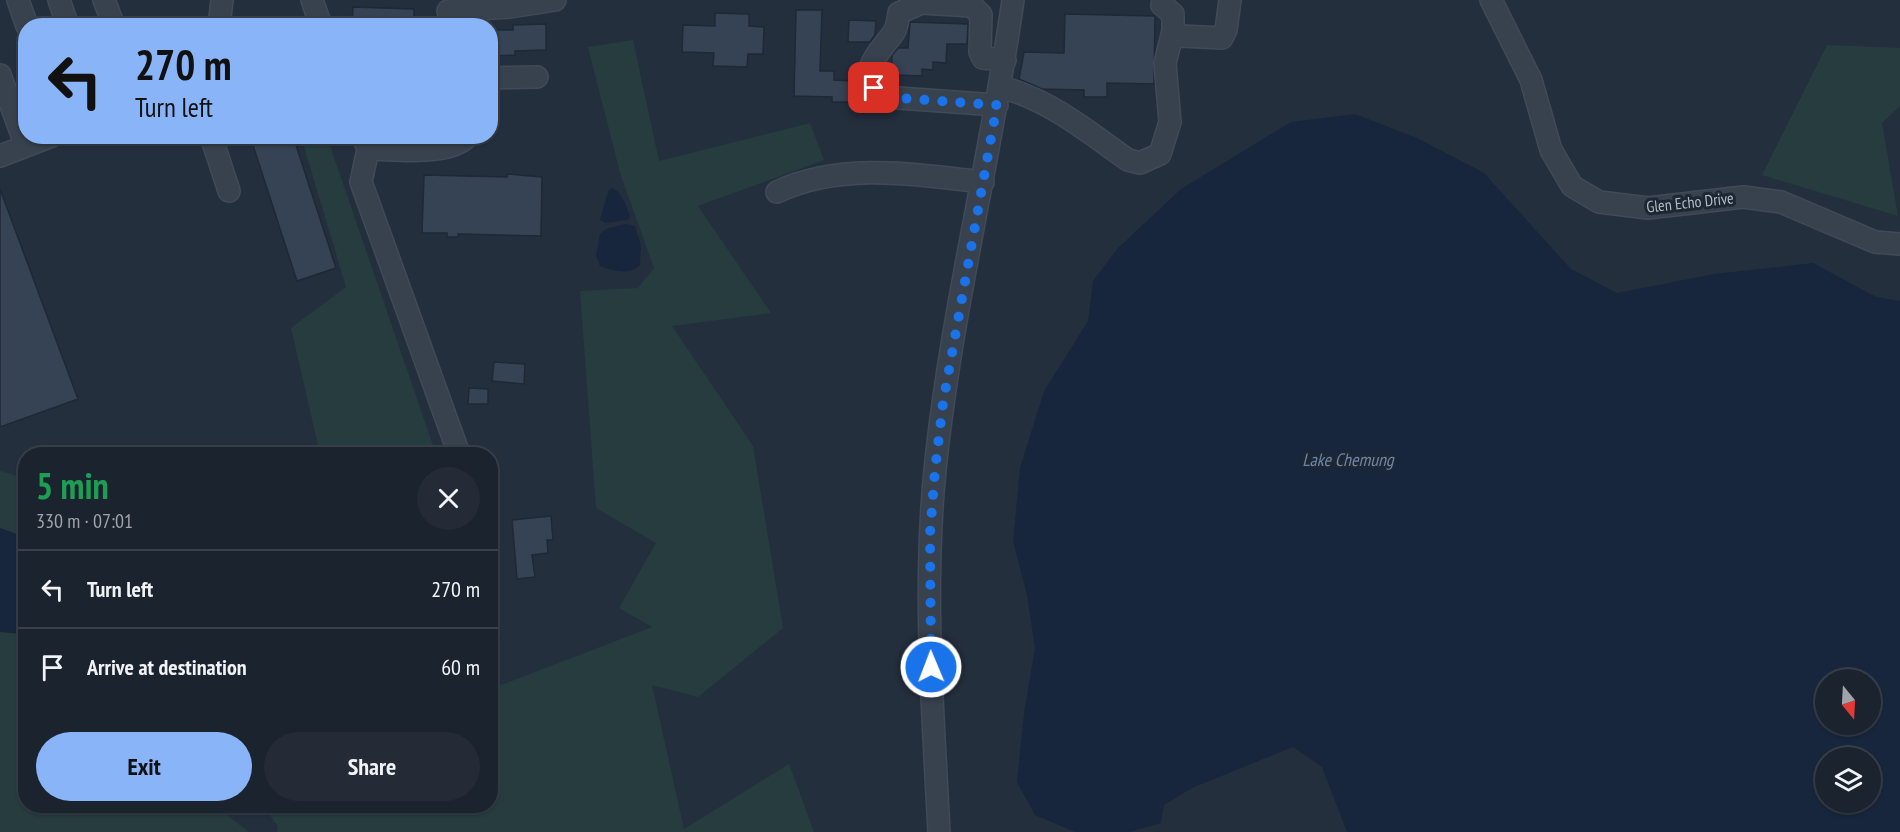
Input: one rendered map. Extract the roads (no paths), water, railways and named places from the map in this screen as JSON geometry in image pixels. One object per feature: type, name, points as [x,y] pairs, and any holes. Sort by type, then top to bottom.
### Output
[{"type":"street","points":[[18,0],[24,18]]},
{"type":"street","points":[[59,0],[65,18]]},
{"type":"street","points":[[104,0],[111,18]]},
{"type":"street","points":[[220,18],[222,0]]},
{"type":"street","points":[[312,0],[318,18]]},
{"type":"street","points":[[447,12],[510,7],[555,0]]},
{"type":"street","points":[[939,832],[932,688],[930,534],[943,403],[999,96],[1013,0]]},
{"type":"street","points":[[1005,60],[983,58],[980,52],[981,15],[972,6],[921,1],[899,13],[896,30],[873,57],[871,75],[874,88],[884,97],[999,96],[1049,106],[1128,160],[1140,163],[1160,154],[1170,122],[1165,63],[1173,31],[1173,14],[1162,5],[1163,0]]},
{"type":"street","points":[[1173,31],[1181,36],[1222,38],[1226,30],[1230,0]]},
{"type":"street","name":"Glen Echo Drive","points":[[1491,0],[1531,80],[1551,150],[1572,186],[1599,201],[1648,208],[1743,197],[1781,202],[1875,242],[1900,244]]},
{"type":"street","points":[[0,75],[18,124]]},
{"type":"street","points":[[498,78],[537,78]]},
{"type":"street","points":[[0,156],[31,144]]},
{"type":"street","points":[[214,144],[229,191]]},
{"type":"street","points":[[365,144],[362,182],[457,447]]},
{"type":"street","points":[[378,144],[446,149],[461,144]]},
{"type":"street","points":[[777,192],[800,181],[841,174],[932,176],[983,182]]},
{"type":"water","name":"Lake Chemung","points":[[1355,114],[1417,138],[1484,173],[1571,269],[1617,293],[1714,274],[1813,263],[1876,297],[1900,301],[1900,832],[1347,832],[1322,767],[1293,747],[1192,788],[1164,805],[1161,823],[1129,832],[1075,832],[1035,815],[1017,782],[1024,713],[1035,648],[1027,595],[1013,541],[1020,468],[1044,391],[1088,321],[1093,281],[1117,249],[1181,189],[1291,122]]},
{"type":"water","points":[[611,188],[623,199],[630,216],[628,220],[605,223],[600,220]]},
{"type":"water","points":[[626,224],[635,226],[641,245],[640,265],[626,271],[615,271],[600,266],[596,256],[600,234],[606,229]]},
{"type":"water","points":[[0,528],[18,534],[18,633],[0,632]]}]
